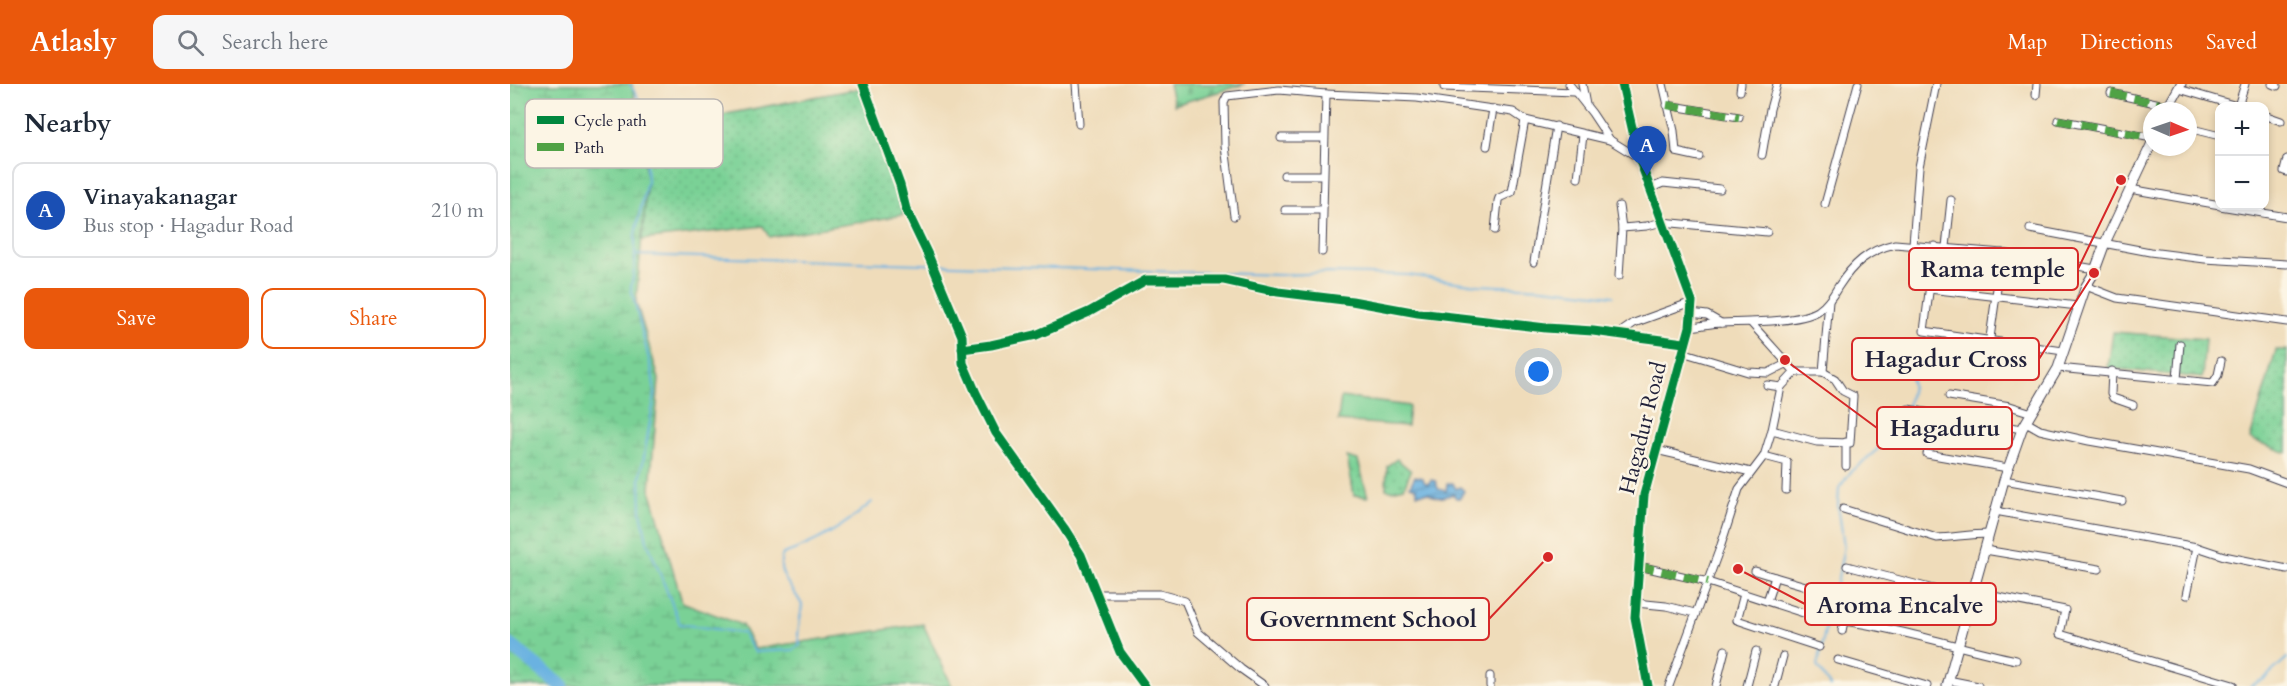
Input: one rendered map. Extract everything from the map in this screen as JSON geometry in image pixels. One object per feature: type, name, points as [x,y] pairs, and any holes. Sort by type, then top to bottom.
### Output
[{"type":"street","points":[[863,84],[900,185],[906,209],[962,336],[963,363],[996,433],[1081,555],[1120,652],[1145,686]]},
{"type":"street","points":[[1076,84],[1079,124]]},
{"type":"street","points":[[1569,84],[1587,105],[1610,140]]},
{"type":"street","points":[[1582,84],[1587,105]]},
{"type":"street","name":"Hagadur Road","points":[[1622,84],[1639,158],[1692,302],[1690,327],[1644,495],[1635,617],[1648,686]]},
{"type":"street","points":[[1663,84],[1674,131],[1676,152],[1699,157]]},
{"type":"street","points":[[1762,155],[1777,84]]},
{"type":"street","points":[[1825,204],[1858,84]]},
{"type":"street","points":[[1913,244],[1919,167],[1936,84]]},
{"type":"street","points":[[2036,95],[2037,84]]},
{"type":"street","points":[[2238,102],[2245,84]]},
{"type":"street","points":[[1234,216],[1225,146],[1224,102],[1227,96],[1273,87],[1326,94],[1417,98],[1513,112],[1525,120],[1610,140],[1639,158]]},
{"type":"street","points":[[1444,87],[1575,92]]},
{"type":"street","points":[[2171,102],[2180,87],[2225,102]]},
{"type":"street","points":[[2111,93],[2145,102]]},
{"type":"street","points":[[1322,252],[1326,94]]},
{"type":"street","points":[[1667,105],[1739,117]]},
{"type":"street","points":[[1487,146],[1493,109]]},
{"type":"street","points":[[2269,116],[2281,121]]},
{"type":"street","points":[[1495,230],[1499,198],[1512,192],[1525,120]]},
{"type":"street","points":[[2058,120],[2143,136]]},
{"type":"street","points":[[1534,262],[1556,126]]},
{"type":"street","points":[[2197,130],[2215,135]]},
{"type":"street","points":[[1578,178],[1582,135]]},
{"type":"street","points":[[1281,138],[1324,138]]},
{"type":"street","points":[[1978,686],[1948,683],[2004,480],[2024,426],[2058,368],[2086,286],[2146,156]]},
{"type":"street","points":[[2286,171],[2287,159]]},
{"type":"street","points":[[1284,175],[1323,175]]},
{"type":"street","points":[[1651,188],[1663,183],[1720,189]]},
{"type":"street","points":[[2130,189],[2215,204]]},
{"type":"street","points":[[1946,247],[1951,200]]},
{"type":"street","points":[[1619,206],[1622,228],[1619,276]]},
{"type":"street","points":[[1284,210],[1322,210]]},
{"type":"street","points":[[2248,210],[2287,217]]},
{"type":"street","points":[[1622,228],[1662,222],[1767,232]]},
{"type":"street","points":[[2030,229],[2205,259],[2287,264]]},
{"type":"street","points":[[1690,327],[1721,323],[1751,323],[1809,314],[1819,310],[1829,301],[1850,268],[1880,247],[1895,244],[2002,253],[2095,269]]},
{"type":"street","points":[[1935,246],[1924,331],[2063,351]]},
{"type":"street","points":[[1988,359],[2002,253]]},
{"type":"street","points":[[962,349],[1036,335],[1089,312],[1146,280],[1224,280],[1278,292],[1352,301],[1418,313],[1617,334],[1683,348],[1748,372],[1768,373],[1788,363]]},
{"type":"street","points":[[2086,286],[2117,298],[2287,322]]},
{"type":"street","points":[[1929,289],[2078,306]]},
{"type":"street","points":[[1823,372],[1829,301]]},
{"type":"street","points":[[1617,334],[1634,322],[1692,302]]},
{"type":"street","points":[[1691,313],[1707,315],[1721,323]]},
{"type":"street","points":[[1751,323],[1795,372]]},
{"type":"street","points":[[2176,379],[2180,344]]},
{"type":"street","points":[[2058,368],[2112,371],[2212,383],[2218,375],[2221,361]]},
{"type":"street","points":[[2112,371],[2111,394],[2113,398],[2133,405]]},
{"type":"street","points":[[1671,685],[1739,489],[1764,456],[1772,430],[1780,387],[1795,372],[1823,372],[1835,379],[1842,391],[1853,396],[1850,442],[1817,442],[1772,430]]},
{"type":"street","points":[[1767,385],[1780,387]]},
{"type":"street","points":[[1948,396],[2010,406],[2032,413]]},
{"type":"street","points":[[1908,409],[2024,426],[2088,441],[2249,469],[2287,483]]},
{"type":"street","points":[[1846,442],[1846,466]]},
{"type":"street","points":[[1656,450],[1751,472]]},
{"type":"street","points":[[1927,454],[2008,468]]},
{"type":"street","points":[[1764,456],[1787,462],[1786,490]]},
{"type":"street","points":[[2004,480],[2122,501]]},
{"type":"street","points":[[1843,508],[1937,538],[1989,534]]},
{"type":"street","points":[[1995,512],[2197,548],[2287,569]]},
{"type":"street","points":[[2187,595],[2197,548]]},
{"type":"street","points":[[1985,550],[2099,569]]},
{"type":"street","points":[[1639,566],[1708,582],[1825,620],[1833,594],[1755,571]]},
{"type":"street","points":[[1847,566],[1972,595],[2065,610],[2060,634],[2233,685]]},
{"type":"street","points":[[1767,601],[1775,577]]},
{"type":"street","points":[[1098,594],[1158,594],[1185,601],[1198,632],[1241,669],[1265,686]]},
{"type":"street","points":[[1744,594],[1737,620],[1820,647]]},
{"type":"street","points":[[1636,603],[1665,606],[1695,613]]},
{"type":"street","points":[[1842,631],[1844,621],[1878,626],[2016,660]]},
{"type":"street","points":[[1716,686],[1725,650]]},
{"type":"street","points":[[1747,686],[1756,651]]},
{"type":"street","points":[[1775,686],[1784,656]]},
{"type":"street","points":[[1838,660],[1927,686]]},
{"type":"street","points":[[1490,676],[1490,686]]},
{"type":"green space","points":[[510,84],[632,84],[634,99],[525,99],[525,168],[645,168],[647,181],[636,302],[659,379],[650,489],[682,602],[742,625],[755,649],[923,624],[952,686],[510,686]]},
{"type":"green space","points":[[1169,84],[1245,84],[1174,105]]},
{"type":"green space","points":[[860,88],[904,215],[769,237],[763,226],[642,240],[647,181],[645,168],[723,168],[723,115]]},
{"type":"green space","points":[[2113,332],[2205,339],[2202,378],[2108,368]]},
{"type":"green space","points":[[2276,350],[2287,350],[2287,453],[2250,439]]},
{"type":"green space","points":[[1341,397],[1409,406],[1407,426],[1338,421]]},
{"type":"green space","points":[[1347,457],[1358,460],[1368,497],[1354,495]]},
{"type":"green space","points":[[1397,459],[1411,471],[1404,487],[1386,489],[1387,466]]},
{"type":"water","points":[[1415,476],[1423,478],[1428,484],[1431,480],[1436,481],[1438,489],[1446,491],[1447,483],[1453,483],[1456,489],[1460,487],[1464,491],[1460,498],[1456,498],[1453,494],[1435,497],[1428,493],[1417,494],[1417,488],[1410,486]]},
{"type":"waterway","points":[[630,84],[639,99]]},
{"type":"waterway","points":[[646,168],[647,181],[635,234],[635,265],[631,288],[652,371],[655,394],[640,479],[641,512],[647,541],[680,624],[743,633],[755,652],[793,650],[800,645],[798,634],[802,605],[783,574],[781,568],[783,554],[830,532],[872,502]]},
{"type":"waterway","points":[[635,255],[1281,275],[1329,273],[1408,275],[1478,285],[1544,288],[1613,296]]},
{"type":"waterway","points":[[1835,594],[1844,546],[1838,505],[1839,488],[1850,473],[1887,441],[1896,419],[1903,411],[1907,411],[1912,386],[1905,349],[1922,350]]},
{"type":"waterway","points":[[1827,622],[1817,666],[1830,686]]},
{"type":"waterway","points":[[510,645],[562,686]]},
{"type":"waterway","points":[[2250,686],[2264,679],[2287,658]]},
{"type":"marked path","points":[[2111,93],[2151,102]]},
{"type":"marked path","points":[[1667,105],[1739,117]]},
{"type":"marked path","points":[[2058,120],[2143,136]]},
{"type":"marked path","points":[[1639,566],[1708,582]]},
{"type":"cycle path","points":[[863,84],[900,185],[906,209],[962,336],[963,363],[976,393],[996,433],[1081,555],[1120,652],[1145,686]]},
{"type":"cycle path","points":[[1622,84],[1639,158],[1692,302],[1690,327],[1644,495],[1635,617],[1648,686]]},
{"type":"cycle path","points":[[962,349],[1036,335],[1089,312],[1146,280],[1224,280],[1278,292],[1352,301],[1418,313],[1684,343]]},
{"type":"place","name":"Vinayakanagar","points":[[1647,176]]},
{"type":"place","name":"Rama temple","points":[[2121,180]]},
{"type":"place","name":"Hagadur Cross","points":[[2094,273]]},
{"type":"place","name":"Hagaduru","points":[[1785,360]]},
{"type":"place","name":"Government School","points":[[1548,557]]},
{"type":"place","name":"Aroma Encalve","points":[[1738,569]]}]
